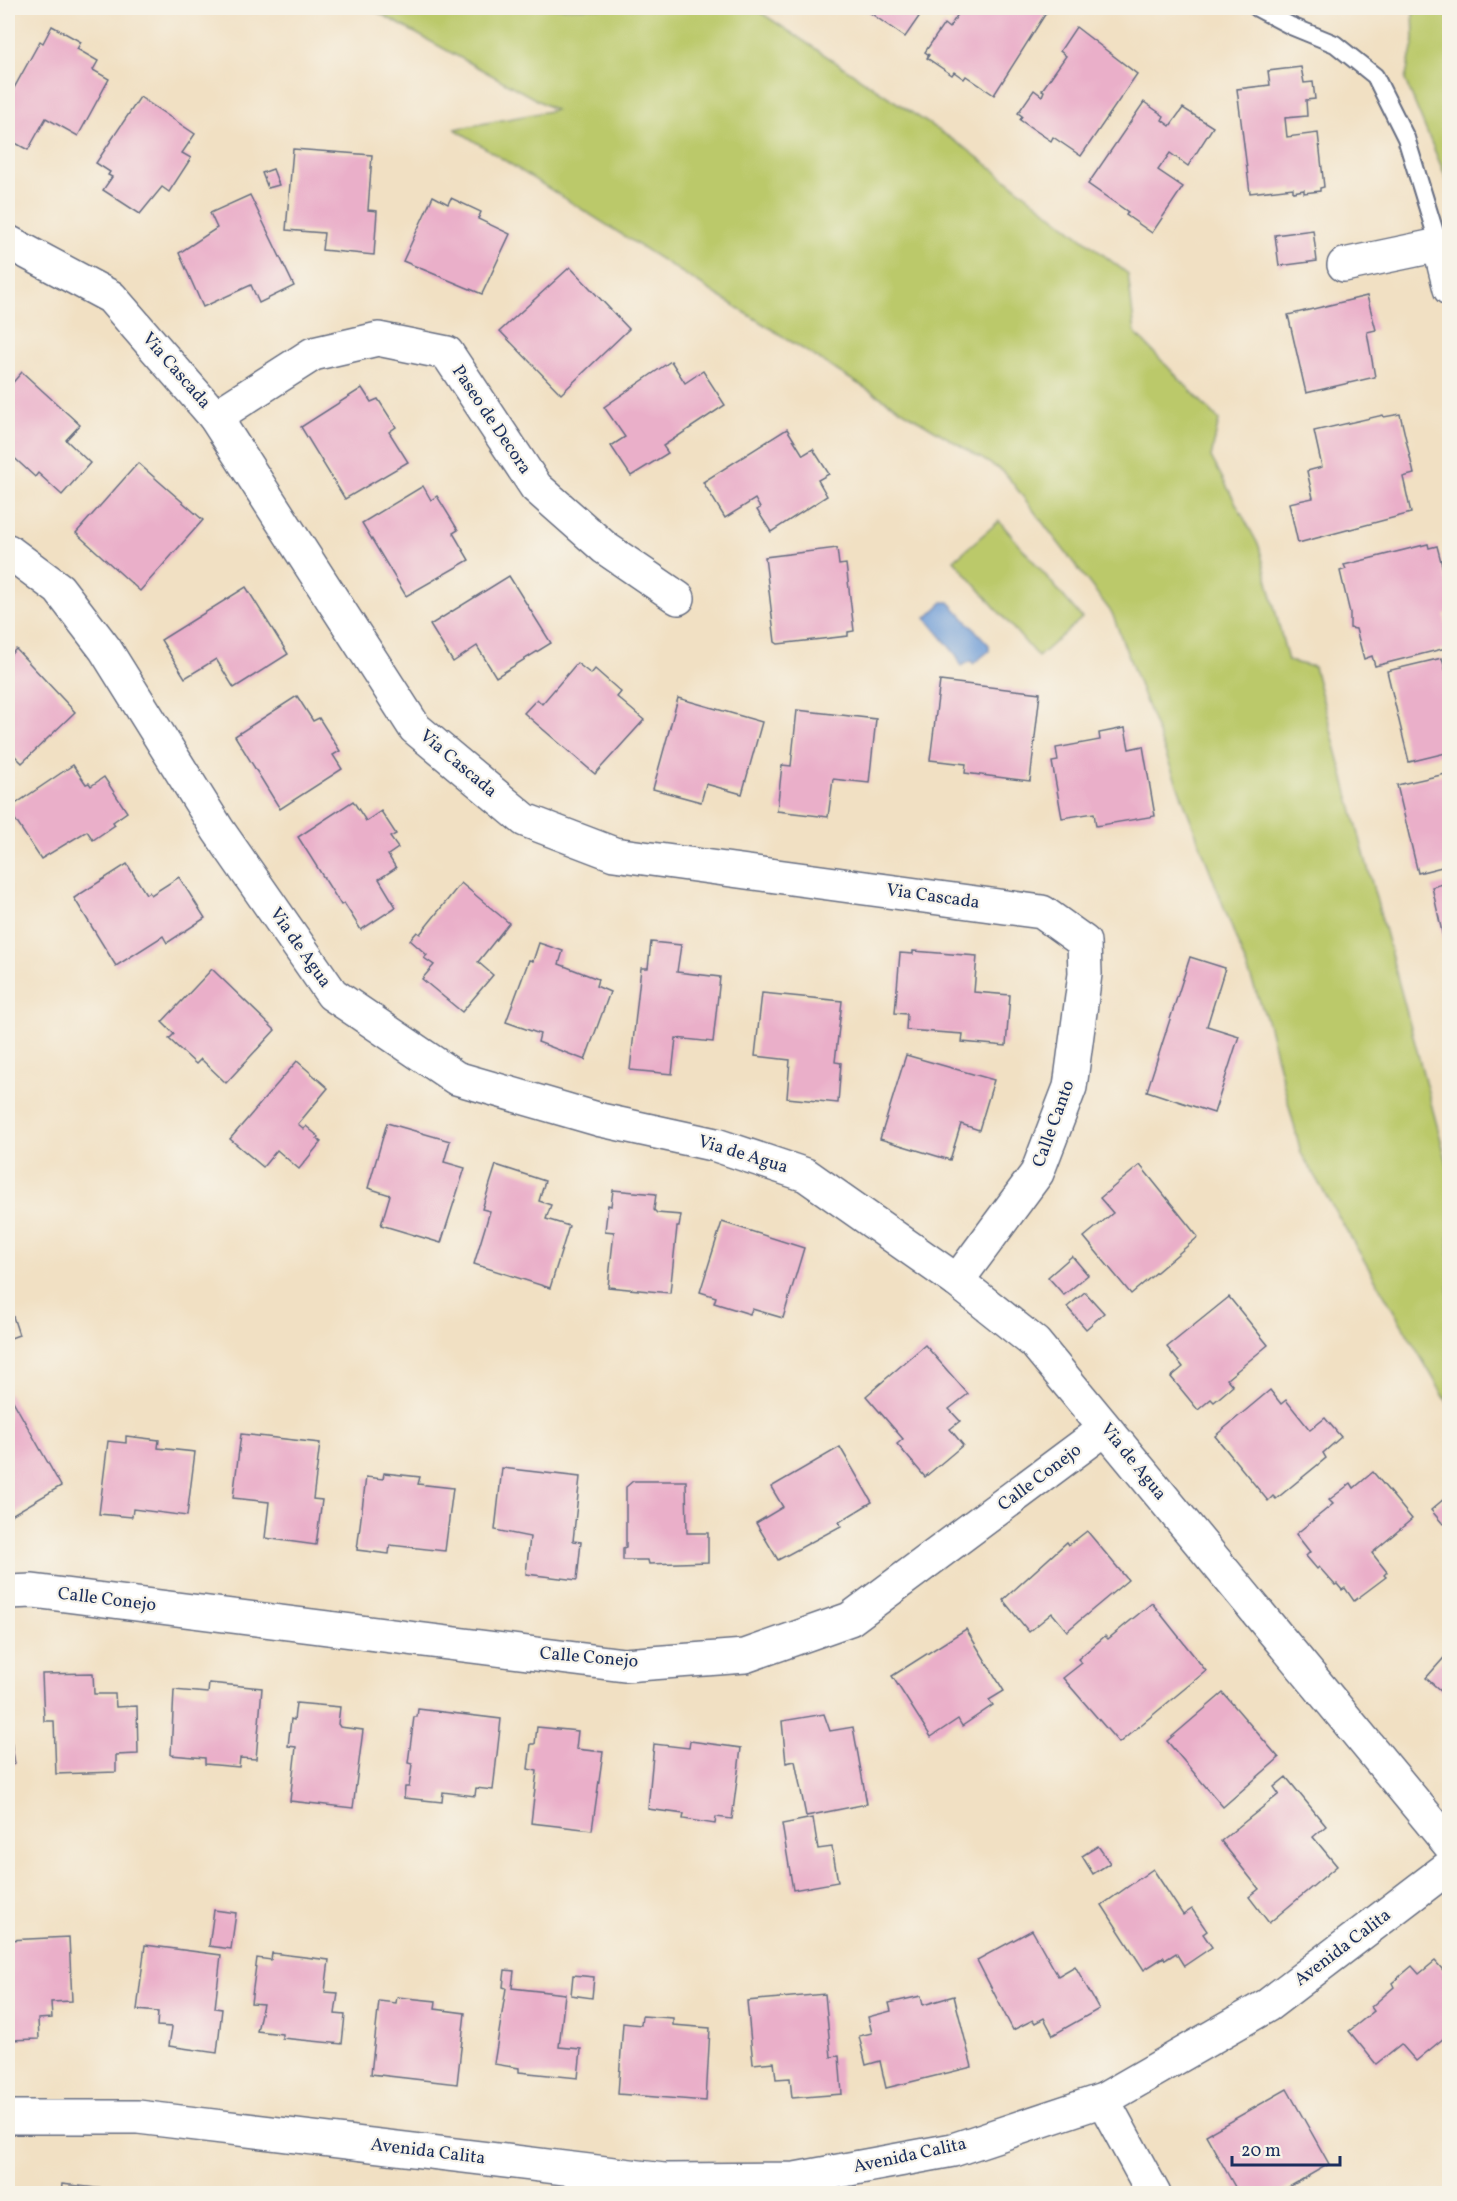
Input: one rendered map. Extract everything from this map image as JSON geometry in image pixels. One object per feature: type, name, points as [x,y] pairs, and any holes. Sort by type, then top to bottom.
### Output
[{"type":"street","name":"Via Cascada","points":[[8,242],[111,297],[215,417],[416,728],[525,820],[614,854],[1042,912],[1084,942]]},
{"type":"street","points":[[1344,265],[1439,245],[1449,289]]},
{"type":"street","name":"Paseo de Decora","points":[[215,417],[313,354],[378,339],[447,353],[536,487],[605,548],[678,598]]},
{"type":"street","name":"Via de Agua","points":[[8,551],[59,590],[105,649],[218,830],[332,994],[456,1078],[602,1120],[716,1145],[806,1175],[957,1281],[1035,1343],[1449,1845]]},
{"type":"street","name":"Calle Canto","points":[[957,1281],[1037,1173],[1070,1087],[1085,974],[1084,942]]},
{"type":"street","name":"Calle Conejo","points":[[8,1592],[33,1591],[624,1665],[745,1656],[850,1619],[1105,1429]]},
{"type":"street","name":"Avenida Calita","points":[[8,2117],[138,2117],[664,2180],[795,2179],[954,2150],[1103,2100],[1268,2005],[1449,1866]]},
{"type":"street","points":[[1103,2100],[1154,2193]]},
{"type":"lane","points":[[1257,8],[1291,26],[1335,44],[1376,76],[1406,138],[1439,245]]},
{"type":"green space","points":[[370,8],[754,8],[967,149],[1128,274],[1135,333],[1219,420],[1211,457],[1259,546],[1288,661],[1314,667],[1449,1170],[1449,1405],[1301,1153],[1268,1023],[1112,613],[1004,472],[847,377],[455,129],[555,110]]},
{"type":"green space","points":[[1413,8],[1449,8],[1449,185],[1405,80],[1414,40]]},
{"type":"green space","points":[[999,521],[1082,618],[1038,657],[954,560]]},
{"type":"water","points":[[943,602],[949,602],[989,645],[989,651],[973,664],[971,661],[961,666],[957,656],[926,618]]},
{"type":"building","points":[[863,8],[925,8],[905,37]]},
{"type":"building","points":[[962,8],[1038,8],[1046,13],[994,95],[966,76],[964,79],[954,72],[952,75],[927,58],[929,55],[925,52],[944,24],[949,28]]},
{"type":"building","points":[[52,26],[81,42],[77,49],[98,61],[93,70],[109,79],[78,136],[46,118],[28,150],[8,139],[8,99],[40,41],[43,43]]},
{"type":"building","points":[[1076,27],[1137,74],[1081,156],[1053,137],[1051,141],[1020,120],[1022,116],[1018,113],[1034,90],[1042,96],[1044,91],[1042,90],[1066,56],[1060,51]]},
{"type":"building","points":[[1301,67],[1304,83],[1313,82],[1315,99],[1306,100],[1307,116],[1285,118],[1287,137],[1318,133],[1324,187],[1320,188],[1320,191],[1304,193],[1304,190],[1293,192],[1293,188],[1250,193],[1237,89],[1270,85],[1268,71]]},
{"type":"building","points":[[140,97],[195,134],[182,153],[191,158],[169,192],[162,187],[140,214],[103,190],[112,177],[108,175],[110,172],[96,163]]},
{"type":"building","points":[[1144,102],[1164,116],[1162,120],[1170,126],[1183,108],[1213,127],[1188,166],[1170,153],[1158,170],[1183,187],[1152,233],[1126,215],[1128,212],[1088,184]]},
{"type":"building","points":[[293,149],[372,155],[368,210],[377,211],[374,255],[322,250],[324,233],[286,230]]},
{"type":"building","points":[[273,169],[279,185],[268,188],[262,173]]},
{"type":"building","points":[[250,195],[294,286],[259,303],[251,285],[203,307],[179,253],[217,228],[210,213]]},
{"type":"building","points":[[433,196],[448,204],[451,198],[481,212],[478,219],[510,234],[482,294],[403,261]]},
{"type":"building","points":[[1313,230],[1317,261],[1279,266],[1275,235]]},
{"type":"building","points":[[570,267],[629,329],[561,394],[500,331]]},
{"type":"building","points":[[1367,296],[1376,330],[1367,332],[1375,377],[1306,393],[1288,315]]},
{"type":"building","points":[[671,361],[685,383],[703,371],[725,405],[663,446],[668,453],[631,476],[611,446],[625,437],[604,407]]},
{"type":"building","points":[[22,372],[80,425],[66,440],[90,463],[62,495],[38,473],[35,477],[8,452],[8,388]]},
{"type":"building","points":[[362,388],[371,402],[378,399],[396,427],[389,432],[408,462],[345,499],[301,427]]},
{"type":"building","points":[[1400,414],[1414,474],[1403,477],[1411,513],[1298,543],[1289,503],[1313,498],[1307,471],[1322,467],[1314,431],[1383,415],[1384,417]]},
{"type":"building","points":[[787,429],[803,455],[813,449],[829,474],[818,480],[827,496],[771,532],[757,510],[760,508],[755,499],[725,518],[703,482]]},
{"type":"building","points":[[138,463],[203,520],[140,591],[76,533]]},
{"type":"building","points":[[423,486],[431,500],[437,496],[458,530],[453,533],[469,560],[406,596],[362,523]]},
{"type":"building","points":[[1428,544],[1429,548],[1437,546],[1450,596],[1450,613],[1444,614],[1450,647],[1375,666],[1372,656],[1364,659],[1356,629],[1350,628],[1350,613],[1340,571],[1346,569],[1344,565]]},
{"type":"building","points":[[837,548],[839,565],[846,564],[854,631],[848,632],[848,636],[778,644],[775,642],[765,557]]},
{"type":"building","points":[[509,576],[551,643],[496,677],[477,646],[453,662],[430,625]]},
{"type":"building","points":[[246,587],[288,654],[234,688],[216,659],[185,678],[161,640]]},
{"type":"building","points":[[16,649],[75,712],[22,763],[8,749],[8,657]]},
{"type":"building","points":[[1442,658],[1450,687],[1450,752],[1409,762],[1387,671]]},
{"type":"building","points":[[577,663],[591,674],[595,669],[621,692],[617,697],[644,720],[595,774],[524,713],[537,699],[542,704]]},
{"type":"building","points":[[940,681],[1040,693],[1030,781],[965,773],[966,764],[930,760]]},
{"type":"building","points":[[297,696],[313,721],[319,718],[340,751],[333,755],[342,769],[280,809],[235,736]]},
{"type":"building","points":[[678,698],[762,722],[742,794],[706,784],[701,802],[653,789]]},
{"type":"building","points":[[797,710],[876,719],[869,783],[833,779],[828,817],[777,811],[782,765],[791,766]]},
{"type":"building","points":[[1125,728],[1129,749],[1143,746],[1155,816],[1096,826],[1094,813],[1062,818],[1052,762],[1058,761],[1056,748],[1100,740],[1099,733]]},
{"type":"building","points":[[73,765],[86,784],[89,783],[91,786],[104,777],[127,812],[113,822],[115,825],[93,840],[87,831],[41,859],[8,809]]},
{"type":"building","points":[[1450,773],[1450,865],[1418,873],[1397,785]]},
{"type":"building","points":[[353,801],[366,821],[381,811],[396,834],[390,837],[398,848],[388,855],[396,868],[379,879],[396,907],[361,930],[344,903],[341,905],[298,837]]},
{"type":"building","points":[[127,864],[146,894],[149,892],[151,895],[179,877],[205,918],[167,943],[163,936],[116,966],[74,898]]},
{"type":"building","points":[[1450,882],[1450,964],[1449,964],[1432,887]]},
{"type":"building","points":[[461,883],[509,923],[478,962],[493,975],[462,1012],[422,979],[434,965],[424,958],[427,955],[410,940],[417,932],[420,934]]},
{"type":"building","points":[[651,942],[681,945],[677,972],[720,977],[713,1042],[676,1038],[672,1074],[630,1070],[641,968],[648,968]]},
{"type":"building","points":[[539,943],[563,951],[559,964],[598,979],[596,986],[610,992],[585,1060],[538,1042],[540,1034],[506,1022],[529,960],[533,961]]},
{"type":"building","points":[[913,951],[977,956],[974,992],[1010,995],[1006,1046],[962,1042],[963,1034],[906,1030],[907,1014],[895,1013],[900,953],[913,954]]},
{"type":"building","points":[[1190,957],[1225,968],[1207,1026],[1239,1036],[1214,1113],[1147,1091]]},
{"type":"building","points":[[212,969],[275,1030],[226,1083],[201,1059],[196,1064],[169,1039],[174,1034],[162,1022]]},
{"type":"building","points":[[762,993],[842,1001],[835,1062],[841,1063],[838,1103],[787,1098],[790,1060],[755,1056]]},
{"type":"building","points":[[906,1055],[994,1080],[979,1130],[961,1124],[950,1160],[880,1139]]},
{"type":"building","points":[[297,1061],[328,1088],[298,1124],[304,1129],[306,1126],[319,1137],[317,1139],[321,1142],[299,1169],[277,1150],[263,1167],[230,1139]]},
{"type":"building","points":[[387,1123],[450,1141],[444,1162],[465,1168],[441,1243],[381,1225],[390,1195],[368,1188]]},
{"type":"building","points":[[496,1165],[545,1181],[539,1201],[551,1205],[546,1219],[569,1226],[550,1288],[474,1264],[490,1211],[482,1209]]},
{"type":"building","points":[[1140,1165],[1198,1237],[1131,1294],[1084,1237],[1113,1213],[1100,1198]]},
{"type":"building","points":[[613,1190],[656,1194],[654,1210],[657,1213],[681,1215],[679,1227],[677,1227],[670,1293],[608,1287],[614,1232],[605,1231],[608,1205],[611,1206]]},
{"type":"building","points":[[722,1222],[804,1248],[783,1318],[752,1309],[750,1314],[714,1303],[716,1297],[700,1292]]},
{"type":"building","points":[[1072,1256],[1088,1275],[1064,1295],[1048,1277]]},
{"type":"building","points":[[1085,1292],[1104,1313],[1086,1329],[1067,1307]]},
{"type":"building","points":[[1229,1297],[1268,1345],[1227,1379],[1233,1386],[1214,1402],[1211,1399],[1198,1410],[1171,1377],[1183,1367],[1167,1347]]},
{"type":"building","points":[[8,1301],[19,1335],[8,1339]]},
{"type":"building","points":[[925,1345],[968,1394],[949,1409],[960,1421],[950,1429],[963,1445],[925,1477],[897,1444],[903,1439],[866,1396]]},
{"type":"building","points":[[1270,1390],[1281,1404],[1286,1400],[1310,1430],[1325,1418],[1341,1437],[1323,1453],[1326,1458],[1276,1499],[1273,1496],[1268,1501],[1215,1436]]},
{"type":"building","points":[[8,1392],[61,1486],[8,1517]]},
{"type":"building","points":[[241,1434],[320,1443],[313,1499],[322,1500],[316,1545],[265,1538],[269,1502],[233,1498]]},
{"type":"building","points":[[126,1436],[159,1440],[158,1448],[195,1452],[187,1516],[133,1509],[132,1517],[99,1514],[108,1441],[126,1443]]},
{"type":"building","points":[[840,1447],[872,1502],[839,1522],[841,1526],[778,1560],[756,1523],[783,1507],[771,1487]]},
{"type":"building","points":[[502,1468],[580,1477],[573,1541],[581,1542],[577,1580],[526,1574],[530,1537],[495,1530]]},
{"type":"building","points":[[1373,1472],[1412,1519],[1372,1553],[1387,1572],[1384,1575],[1386,1577],[1354,1601],[1345,1588],[1342,1590],[1319,1567],[1317,1569],[1306,1556],[1310,1552],[1296,1534],[1333,1504],[1329,1500],[1351,1483],[1354,1488]]},
{"type":"building","points":[[384,1473],[420,1477],[418,1484],[453,1488],[445,1551],[390,1545],[389,1554],[357,1550],[366,1477],[383,1479]]},
{"type":"building","points":[[633,1481],[686,1481],[687,1533],[708,1533],[708,1562],[649,1564],[648,1560],[623,1560],[623,1548],[626,1547],[626,1487]]},
{"type":"building","points":[[1445,1498],[1450,1503],[1450,1519],[1443,1524],[1431,1510]]},
{"type":"building","points":[[1087,1531],[1128,1580],[1067,1631],[1052,1613],[1029,1632],[1003,1600],[1067,1542],[1069,1545]]},
{"type":"building","points":[[1152,1603],[1206,1671],[1119,1743],[1063,1678],[1082,1663],[1078,1659],[1105,1636],[1108,1639]]},
{"type":"building","points":[[966,1629],[1004,1691],[989,1700],[993,1705],[962,1726],[958,1719],[931,1737],[892,1676]]},
{"type":"building","points":[[1450,1651],[1450,1699],[1426,1678]]},
{"type":"building","points":[[93,1673],[94,1694],[115,1694],[116,1707],[137,1706],[138,1754],[116,1755],[116,1772],[56,1774],[54,1721],[44,1721],[42,1674]]},
{"type":"building","points":[[209,1683],[262,1688],[256,1759],[240,1758],[239,1767],[205,1764],[205,1758],[171,1755],[174,1690],[208,1693]]},
{"type":"building","points":[[1223,1693],[1279,1758],[1223,1807],[1167,1741]]},
{"type":"building","points":[[296,1703],[340,1707],[338,1724],[340,1727],[363,1730],[353,1808],[290,1801],[296,1747],[288,1746],[291,1719],[294,1720]]},
{"type":"building","points":[[418,1709],[501,1719],[493,1790],[476,1788],[475,1796],[443,1792],[442,1802],[404,1798],[405,1787],[409,1787],[412,1764],[408,1763],[414,1717],[417,1717]]},
{"type":"building","points":[[824,1714],[830,1731],[853,1727],[867,1804],[806,1816],[795,1761],[786,1763],[782,1721]]},
{"type":"building","points":[[8,1723],[15,1764],[8,1766]]},
{"type":"building","points":[[537,1727],[578,1731],[576,1749],[603,1752],[592,1830],[531,1823],[537,1771],[528,1769],[531,1744],[535,1744]]},
{"type":"building","points":[[690,1741],[741,1748],[732,1819],[716,1817],[715,1824],[683,1819],[684,1814],[648,1809],[654,1744],[689,1748]]},
{"type":"building","points":[[1286,1777],[1326,1826],[1313,1837],[1337,1866],[1269,1923],[1249,1897],[1259,1889],[1221,1841],[1279,1794],[1274,1787]]},
{"type":"building","points":[[813,1818],[818,1849],[832,1847],[838,1882],[793,1890],[782,1824]]},
{"type":"building","points":[[1098,1846],[1110,1863],[1093,1874],[1082,1856]]},
{"type":"building","points":[[1153,1869],[1183,1915],[1192,1909],[1207,1931],[1203,1934],[1212,1947],[1184,1966],[1176,1953],[1165,1960],[1164,1957],[1144,1970],[1102,1905]]},
{"type":"building","points":[[214,1910],[236,1913],[231,1949],[209,1946]]},
{"type":"building","points":[[1032,1930],[1058,1976],[1075,1966],[1099,2009],[1053,2035],[1044,2018],[1035,2023],[1033,2020],[1013,2030],[977,1960]]},
{"type":"building","points":[[69,1937],[72,2001],[51,2002],[52,2018],[38,2019],[39,2039],[8,2040],[8,1940]]},
{"type":"building","points":[[145,1945],[221,1955],[215,2008],[222,2009],[217,2053],[169,2046],[172,2027],[157,2026],[158,2012],[137,2010]]},
{"type":"building","points":[[272,1953],[329,1960],[325,1992],[338,1993],[335,2014],[345,2015],[342,2044],[282,2038],[282,2034],[257,2031],[263,2004],[251,2003],[257,1958],[271,1960]]},
{"type":"building","points":[[1435,1961],[1450,1978],[1450,2033],[1416,2061],[1401,2044],[1376,2064],[1349,2031],[1374,2011],[1371,2007],[1394,1987],[1392,1983],[1412,1966],[1419,1974]]},
{"type":"building","points":[[505,1970],[514,1971],[512,1988],[565,1994],[559,2047],[581,2049],[578,2078],[519,2072],[519,2068],[494,2064],[506,1988],[503,1987]]},
{"type":"building","points":[[573,1975],[594,1977],[592,1998],[571,1995]]},
{"type":"building","points":[[825,1994],[831,2057],[839,2056],[842,2094],[792,2098],[790,2078],[776,2079],[774,2062],[753,2064],[747,2001]]},
{"type":"building","points":[[921,1996],[923,2005],[954,1996],[972,2067],[886,2088],[880,2061],[866,2065],[859,2036],[872,2033],[868,2017],[891,2011],[889,2003]]},
{"type":"building","points":[[397,1997],[436,2001],[435,2009],[465,2013],[457,2084],[371,2074],[379,2001],[396,2003]]},
{"type":"building","points":[[642,2016],[673,2018],[673,2025],[710,2028],[706,2101],[618,2094],[623,2023],[641,2025]]},
{"type":"building","points":[[1287,2089],[1329,2164],[1277,2194],[1239,2194],[1206,2135]]},
{"type":"building","points":[[62,2184],[121,2191],[121,2194],[61,2194]]}]
